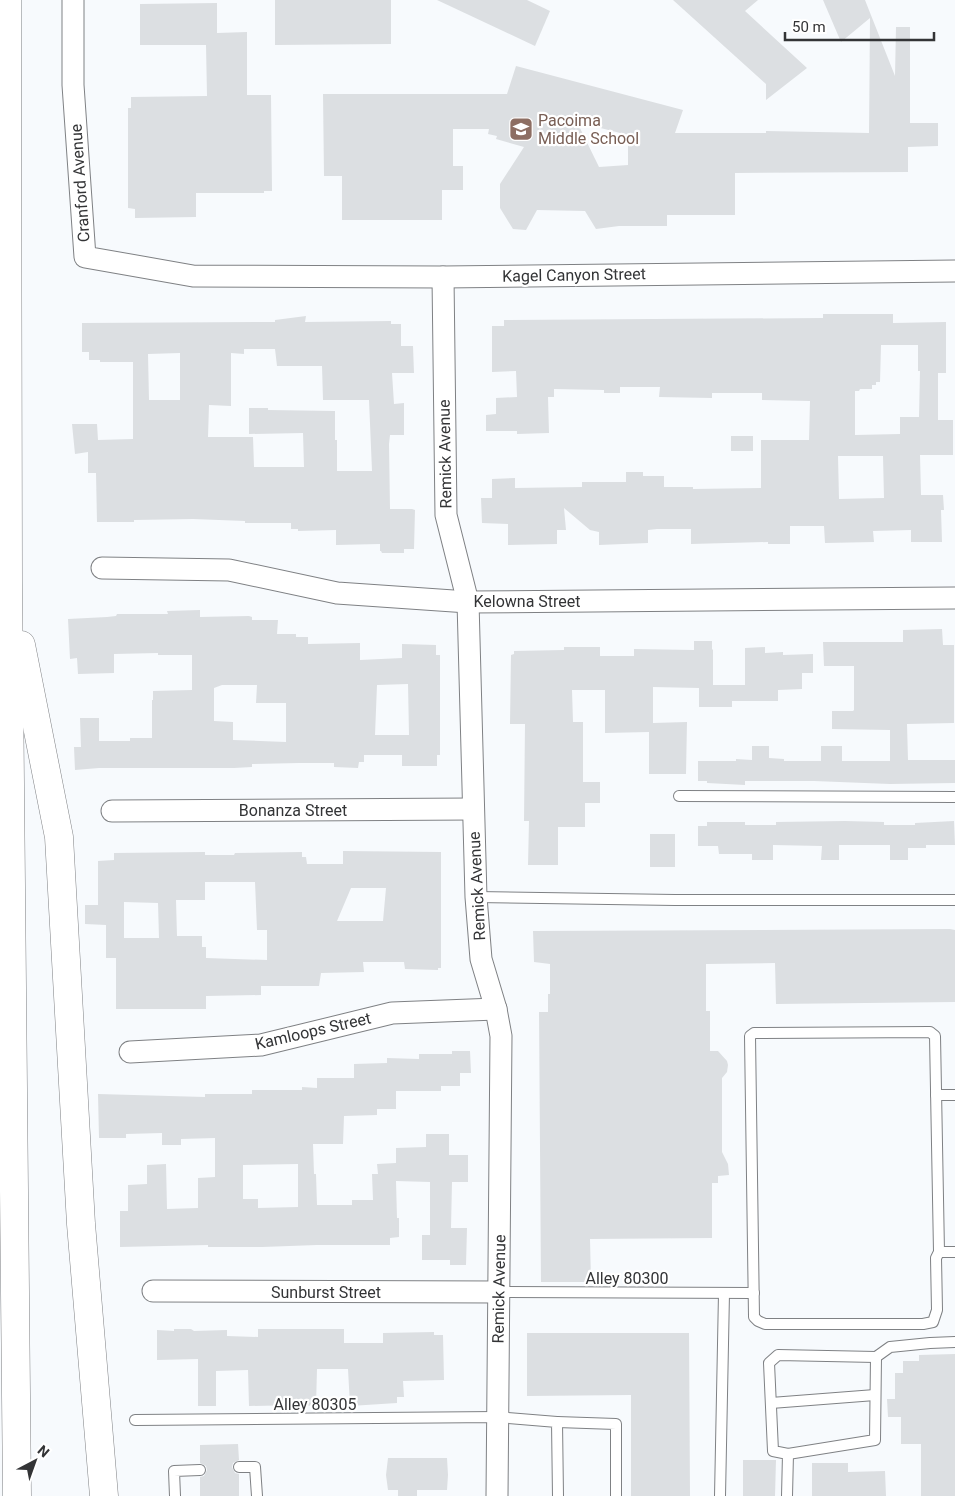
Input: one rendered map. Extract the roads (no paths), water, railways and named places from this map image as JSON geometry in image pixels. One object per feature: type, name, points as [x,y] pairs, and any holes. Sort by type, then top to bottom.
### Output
[{"type":"highway","points":[[7,0],[8,581],[17,1496]]},
{"type":"highway","points":[[8,581],[59,837],[81,1224],[104,1496]]},
{"type":"street","name":"Cranford Avenue","points":[[73,0],[73,84],[85,257],[193,276]]},
{"type":"street","name":"Kagel Canyon Street","points":[[193,276],[444,277],[955,271]]},
{"type":"street","name":"Remick Avenue","points":[[444,277],[446,515],[468,602],[476,897],[481,959],[496,1009],[501,1036],[497,1496]]},
{"type":"street","name":"Kelowna Street","points":[[102,568],[229,570],[337,593],[468,602],[955,598]]},
{"type":"street","name":"Bonanza Street","points":[[112,811],[473,809]]},
{"type":"street","name":"Kamloops Street","points":[[130,1052],[261,1046],[392,1013],[496,1009]]},
{"type":"street","name":"Sunburst Street","points":[[154,1292],[499,1292]]},
{"type":"lane","points":[[679,796],[955,797]]},
{"type":"lane","points":[[476,897],[675,900],[955,900]]},
{"type":"lane","points":[[930,1032],[935,1036],[936,1095],[939,1252],[936,1258],[936,1317],[933,1322],[923,1324],[766,1324],[758,1321],[754,1317],[750,1036],[762,1033],[930,1032]]},
{"type":"lane","points":[[936,1095],[955,1095]]},
{"type":"lane","points":[[939,1252],[955,1252]]},
{"type":"lane","name":"Alley 80300","points":[[499,1292],[754,1294]]},
{"type":"lane","points":[[720,1496],[724,1293]]},
{"type":"lane","points":[[876,1357],[875,1440],[788,1454],[773,1451],[770,1362],[778,1355],[876,1357],[890,1347],[955,1342]]},
{"type":"lane","points":[[771,1403],[875,1395]]},
{"type":"lane","name":"Alley 80305","points":[[134,1420],[497,1418],[616,1424],[616,1496]]},
{"type":"lane","points":[[558,1422],[558,1496]]},
{"type":"lane","points":[[787,1496],[788,1454]]},
{"type":"lane","points":[[239,1467],[255,1467],[257,1496]]},
{"type":"lane","points":[[176,1496],[174,1471],[200,1470]]},
{"type":"place","name":"Pacoima Middle School","points":[[521,129]]}]
